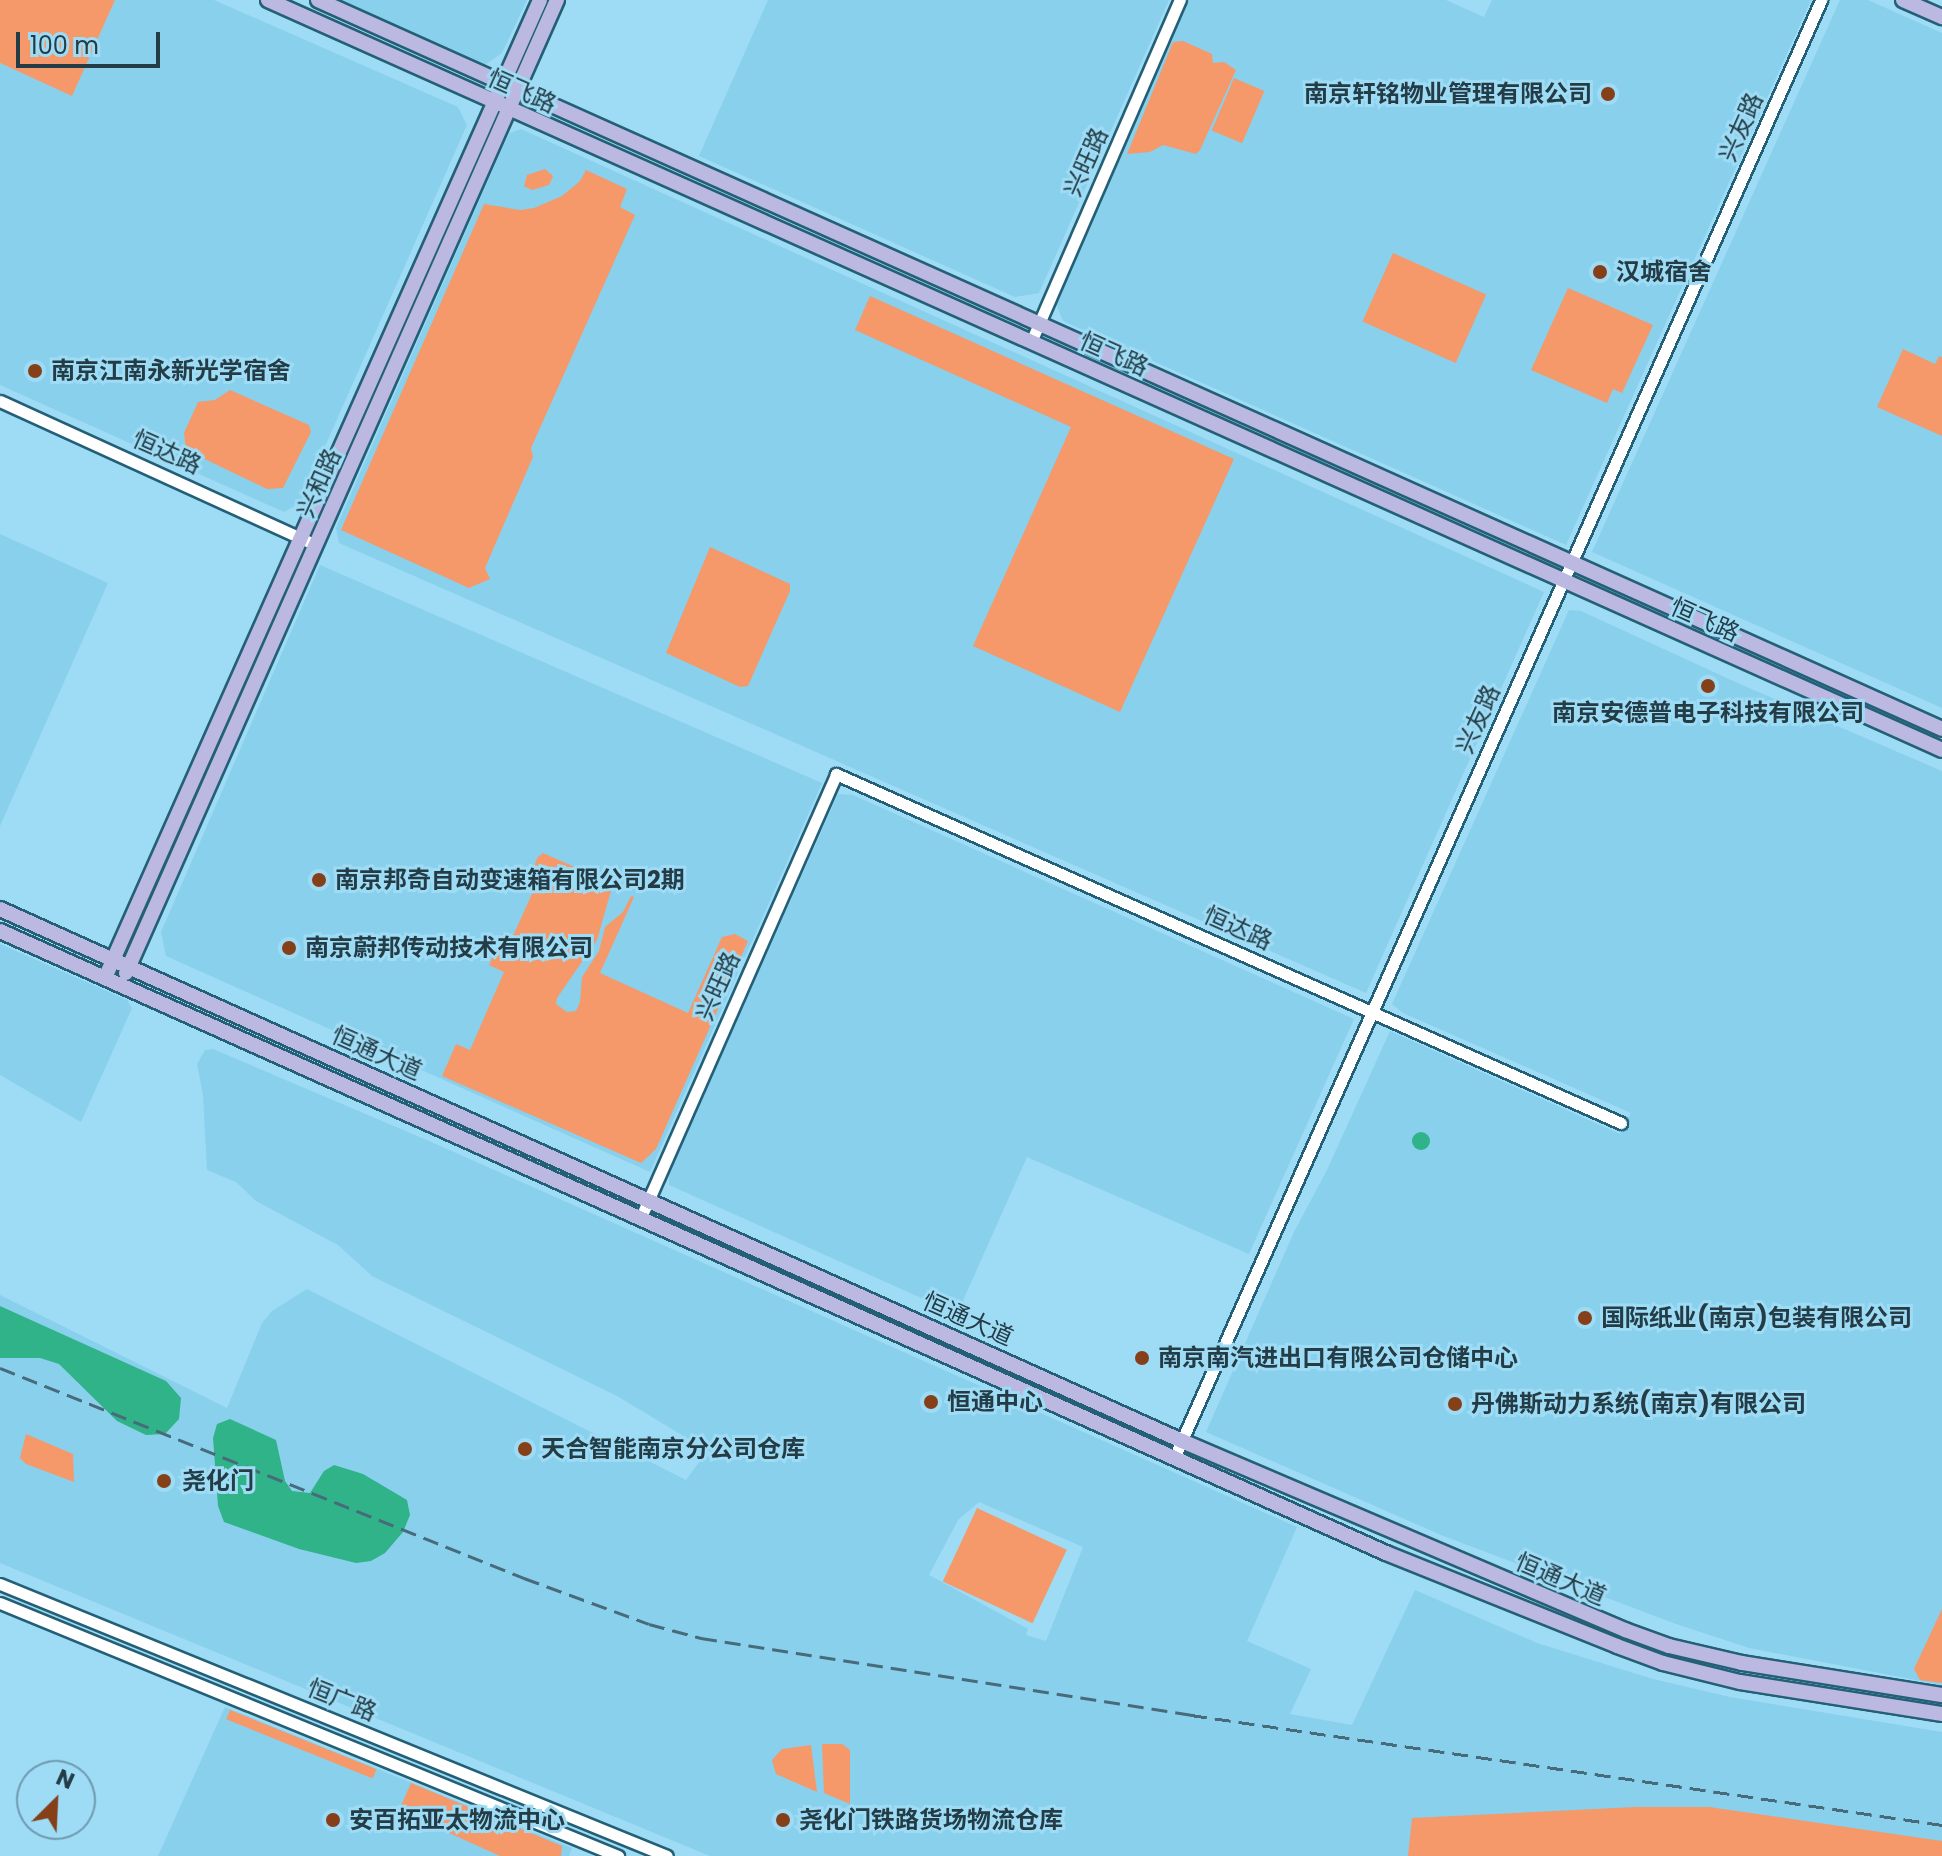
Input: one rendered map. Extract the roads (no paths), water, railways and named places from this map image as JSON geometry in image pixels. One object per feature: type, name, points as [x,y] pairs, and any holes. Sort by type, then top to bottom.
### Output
[{"type":"main road","name":"恒飞路","points":[[268,0],[1942,750]]},
{"type":"main road","name":"恒飞路","points":[[318,0],[1942,729]]},
{"type":"main road","name":"兴和路","points":[[121,985],[316,545],[502,106],[540,0]]},
{"type":"main road","name":"兴和路","points":[[510,86],[557,0]]},
{"type":"main road","points":[[1903,0],[1942,17]]},
{"type":"main road","name":"兴和路","points":[[105,978],[299,536],[502,106]]},
{"type":"main road","name":"恒通大道","points":[[0,909],[1182,1441],[1669,1646],[1742,1663],[1942,1695]]},
{"type":"main road","name":"恒通大道","points":[[0,931],[1386,1553],[1663,1663],[1791,1692],[1942,1714]]},
{"type":"street","name":"兴旺路","points":[[1031,342],[1180,0]]},
{"type":"street","name":"兴友路","points":[[1175,1456],[1821,0]]},
{"type":"street","name":"恒达路","points":[[0,401],[316,545]]},
{"type":"street","name":"兴旺路","points":[[641,1217],[836,774]]},
{"type":"street","name":"恒达路","points":[[836,774],[1621,1123]]},
{"type":"street","name":"恒广路","points":[[0,1584],[667,1856]]},
{"type":"street","name":"恒广路","points":[[0,1603],[618,1856]]},
{"type":"railway","points":[[0,1368],[524,1578],[649,1624],[701,1638],[1191,1715],[1942,1825]]},
{"type":"place","name":"南京轩铭物业管理有限公司","points":[[1608,94]]},
{"type":"place","name":"汉城宿舍","points":[[1600,272]]},
{"type":"place","name":"南京江南永新光学宿舍","points":[[35,371]]},
{"type":"place","name":"南京安德普电子科技有限公司","points":[[1708,686]]},
{"type":"place","name":"南京邦奇自动变速箱有限公司2期","points":[[319,880]]},
{"type":"place","name":"南京蔚邦传动技术有限公司","points":[[289,948]]},
{"type":"place","name":"国际纸业(南京)包装有限公司","points":[[1585,1318]]},
{"type":"place","name":"南京南汽进出口有限公司仓储中心","points":[[1142,1358]]},
{"type":"place","name":"恒通中心","points":[[931,1402]]},
{"type":"place","name":"丹佛斯动力系统(南京)有限公司","points":[[1455,1404]]},
{"type":"place","name":"天合智能南京分公司仓库","points":[[525,1449]]},
{"type":"place","name":"尧化门","points":[[164,1481]]},
{"type":"place","name":"安百拓亚太物流中心","points":[[333,1820]]},
{"type":"place","name":"尧化门铁路货场物流仓库","points":[[783,1820]]}]
